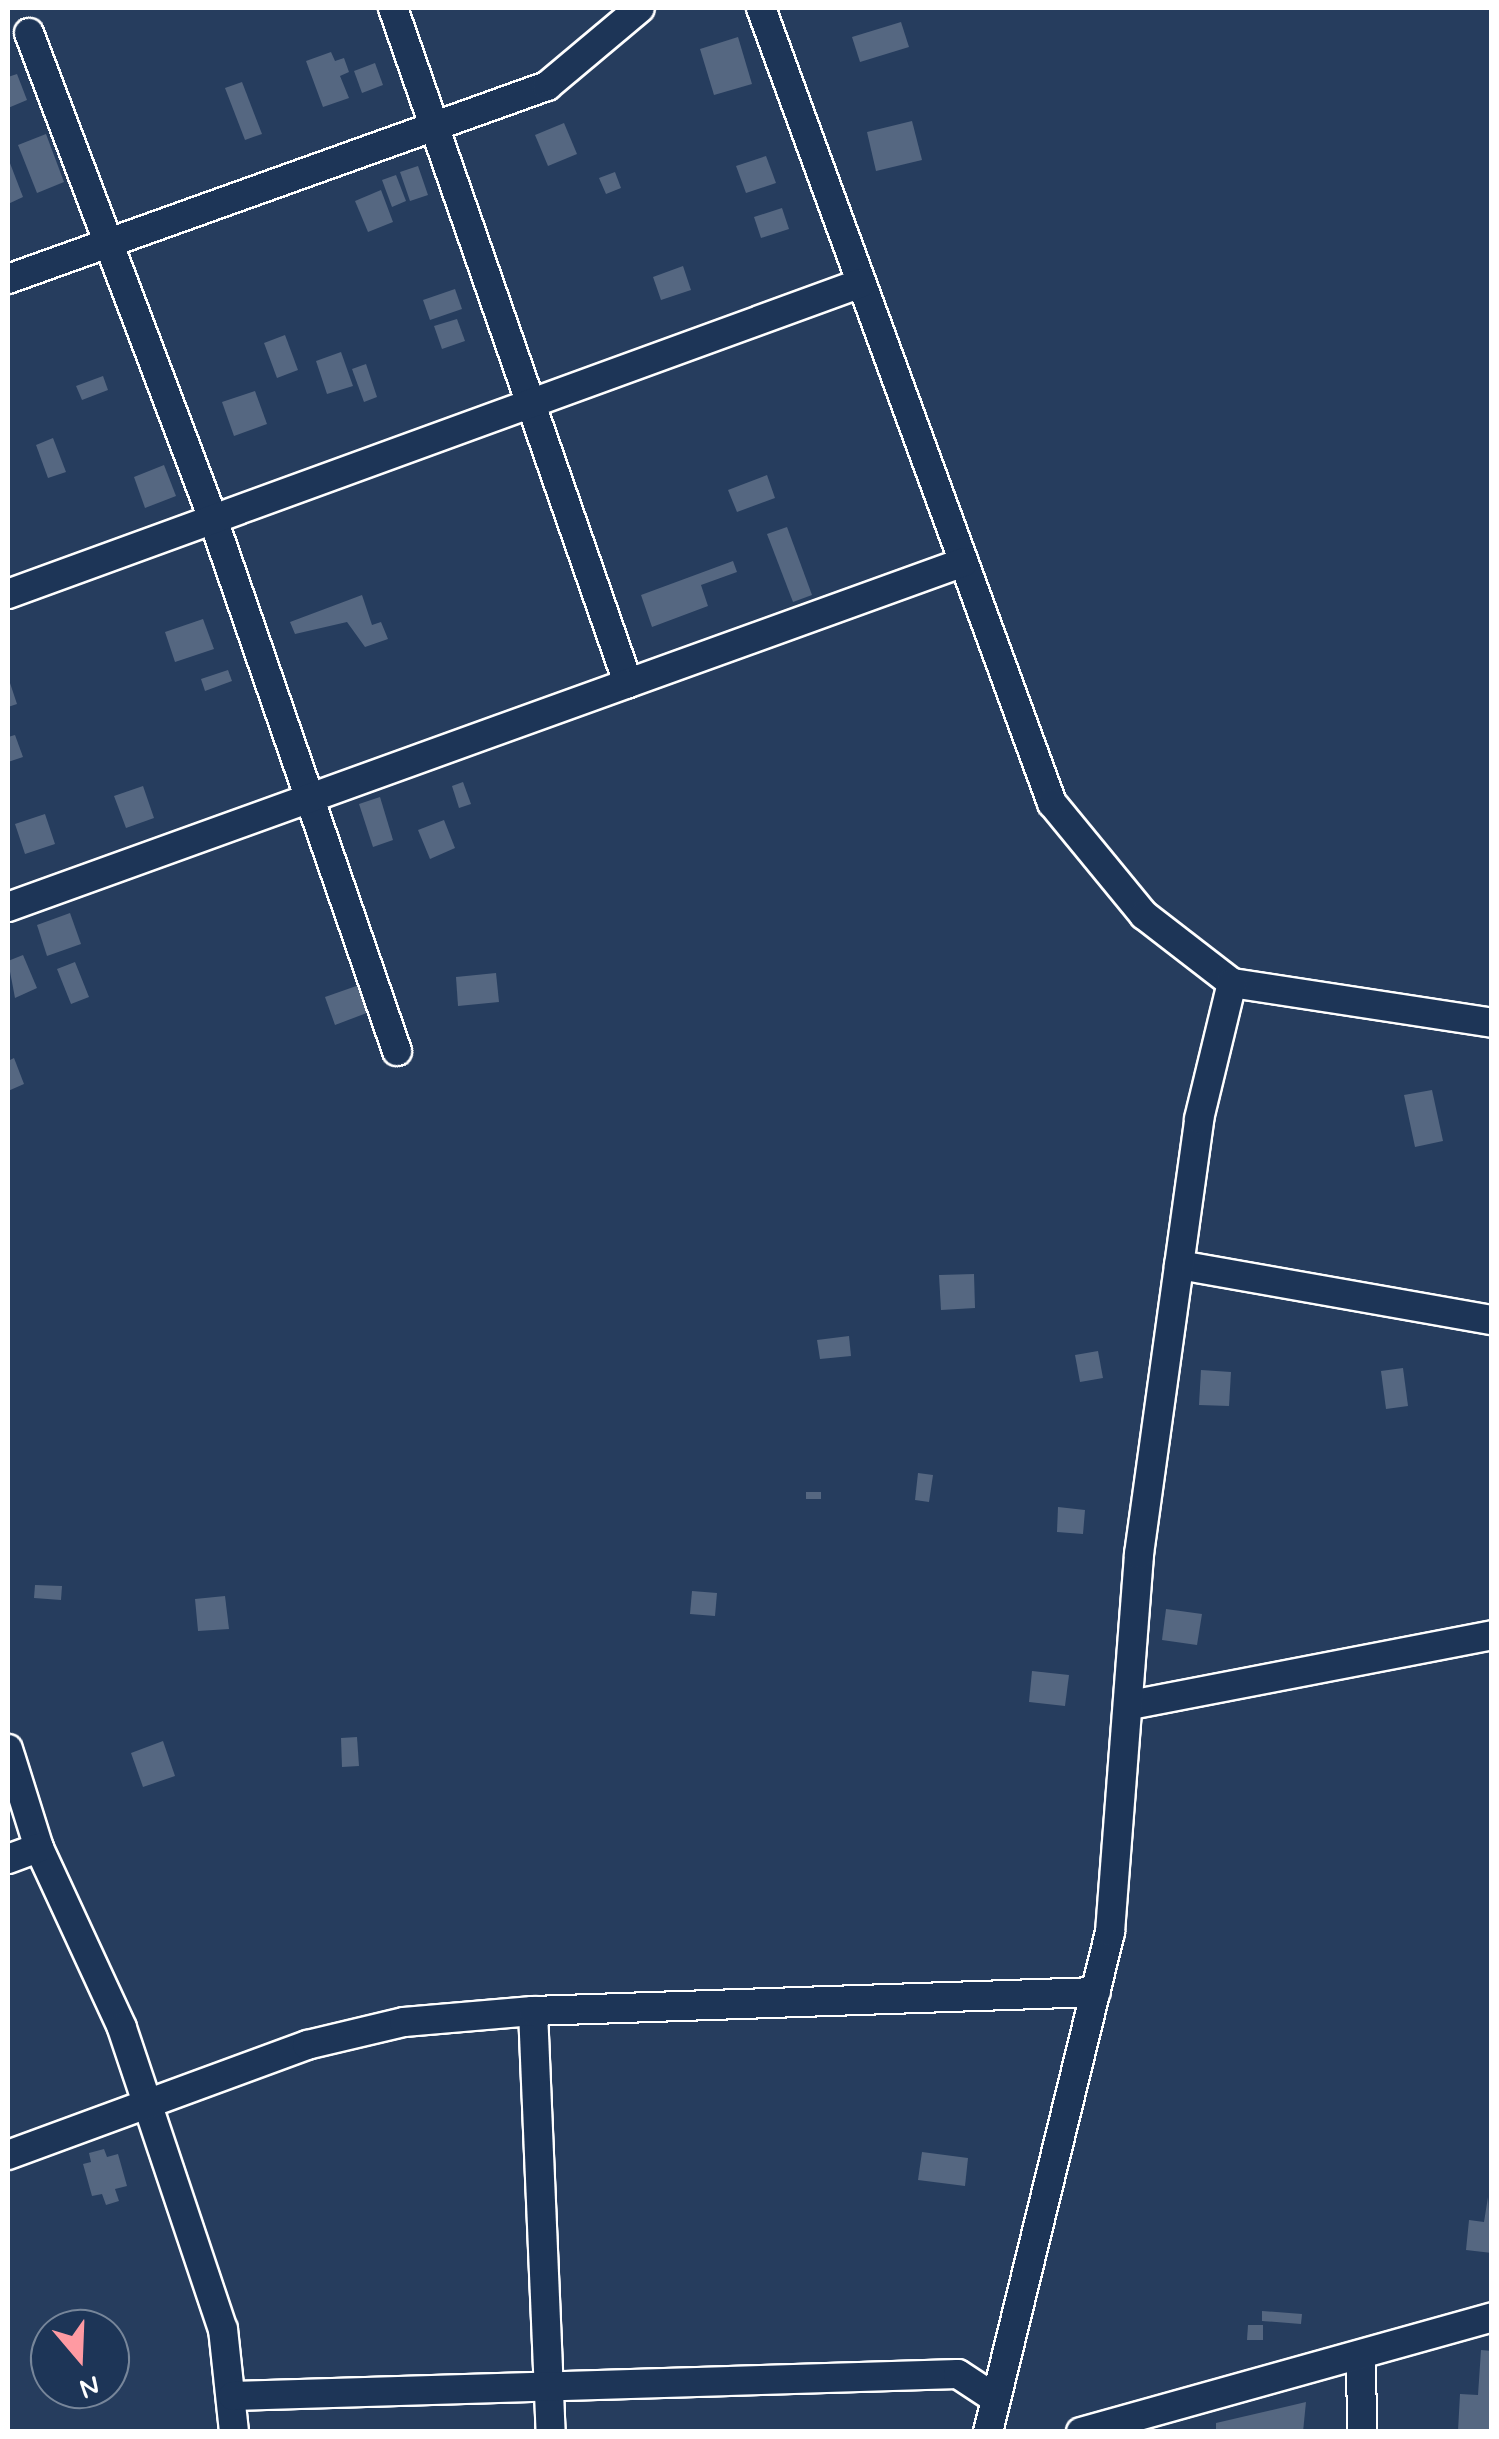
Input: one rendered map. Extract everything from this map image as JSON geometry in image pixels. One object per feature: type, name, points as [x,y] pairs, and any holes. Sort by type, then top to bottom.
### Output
[{"type":"street","points":[[393,8],[438,125],[628,683]]},
{"type":"street","points":[[8,279],[546,86],[640,8]]},
{"type":"street","points":[[761,8],[1052,803],[1144,915],[1232,984],[1492,1023]]},
{"type":"street","points":[[29,33],[214,519],[397,1051]]},
{"type":"street","points":[[8,594],[862,283]]},
{"type":"street","points":[[8,907],[964,562]]},
{"type":"street","points":[[988,2432],[1110,1932],[1139,1554],[1199,1119],[1232,984]]},
{"type":"street","points":[[1178,1265],[1492,1320]]},
{"type":"street","points":[[1130,1705],[1492,1636]]},
{"type":"street","points":[[8,1749],[39,1848],[122,2028],[223,2329],[234,2432]]},
{"type":"street","points":[[8,1859],[39,1848]]},
{"type":"street","points":[[8,2155],[307,2045],[404,2022],[533,2010],[1096,1992]]},
{"type":"street","points":[[533,2010],[551,2432]]},
{"type":"street","points":[[1081,2432],[1361,2358],[1492,2317]]},
{"type":"street","points":[[1361,2358],[1362,2432]]},
{"type":"street","points":[[233,2396],[958,2374],[996,2399]]},
{"type":"building","points":[[901,22],[909,47],[860,62],[852,37]]},
{"type":"building","points":[[738,37],[752,84],[714,95],[700,49]]},
{"type":"building","points":[[331,52],[335,61],[344,58],[349,72],[340,76],[349,98],[323,107],[306,61]]},
{"type":"building","points":[[375,63],[383,85],[362,93],[354,71]]},
{"type":"building","points":[[17,74],[27,100],[8,108],[8,77]]},
{"type":"building","points":[[242,82],[262,134],[245,140],[225,88]]},
{"type":"building","points":[[912,121],[922,160],[876,171],[867,132]]},
{"type":"building","points":[[564,123],[577,154],[548,166],[535,135]]},
{"type":"building","points":[[46,134],[64,182],[37,193],[18,145]]},
{"type":"building","points":[[766,156],[776,183],[746,193],[736,166]]},
{"type":"building","points":[[8,158],[23,197],[8,204]]},
{"type":"building","points":[[418,166],[428,195],[410,201],[400,172]]},
{"type":"building","points":[[615,172],[621,188],[606,194],[599,178]]},
{"type":"building","points":[[396,175],[406,201],[392,207],[382,180]]},
{"type":"building","points":[[381,190],[393,222],[368,232],[355,201]]},
{"type":"building","points":[[782,208],[789,229],[761,238],[754,217]]},
{"type":"building","points":[[683,266],[691,290],[661,300],[653,277]]},
{"type":"building","points":[[455,289],[462,309],[430,320],[423,300]]},
{"type":"building","points":[[457,319],[465,341],[442,349],[434,326]]},
{"type":"building","points":[[285,335],[298,370],[277,378],[264,343]]},
{"type":"building","points":[[341,352],[353,386],[327,394],[316,361]]},
{"type":"building","points":[[366,364],[377,397],[364,402],[352,369]]},
{"type":"building","points":[[103,376],[108,390],[82,400],[76,386]]},
{"type":"building","points":[[255,391],[267,424],[234,436],[222,402]]},
{"type":"building","points":[[53,438],[66,472],[48,478],[36,445]]},
{"type":"building","points":[[164,465],[176,496],[145,508],[134,477]]},
{"type":"building","points":[[767,475],[775,498],[737,512],[728,490]]},
{"type":"building","points":[[787,527],[812,595],[793,602],[767,534]]},
{"type":"building","points":[[733,561],[737,572],[701,585],[708,606],[652,627],[641,595]]},
{"type":"building","points":[[362,595],[372,625],[381,622],[388,639],[365,647],[347,622],[295,634],[290,622]]},
{"type":"building","points":[[203,619],[214,649],[175,662],[165,632]]},
{"type":"building","points":[[228,670],[232,681],[205,691],[201,679]]},
{"type":"building","points":[[8,677],[17,704],[8,707]]},
{"type":"building","points":[[15,735],[23,757],[8,762],[8,737]]},
{"type":"building","points":[[463,782],[471,804],[459,808],[452,786]]},
{"type":"building","points":[[143,786],[154,818],[126,828],[114,796]]},
{"type":"building","points":[[380,797],[393,840],[373,847],[359,804]]},
{"type":"building","points":[[45,814],[55,844],[25,854],[15,824]]},
{"type":"building","points":[[444,820],[455,848],[430,859],[418,830]]},
{"type":"building","points":[[70,913],[81,944],[47,956],[37,925]]},
{"type":"building","points":[[23,955],[37,988],[15,998],[8,961]]},
{"type":"building","points":[[75,962],[89,997],[71,1004],[57,969]]},
{"type":"building","points":[[496,973],[499,1002],[458,1006],[456,977]]},
{"type":"building","points":[[362,984],[372,1011],[335,1025],[325,997]]},
{"type":"building","points":[[14,1058],[24,1084],[8,1091],[8,1061]]},
{"type":"building","points":[[1432,1090],[1443,1141],[1415,1147],[1404,1095]]},
{"type":"building","points":[[974,1274],[975,1308],[941,1310],[939,1275]]},
{"type":"building","points":[[849,1336],[851,1356],[820,1359],[817,1340]]},
{"type":"building","points":[[1098,1351],[1103,1378],[1080,1382],[1075,1355]]},
{"type":"building","points":[[1403,1368],[1408,1406],[1386,1409],[1381,1371]]},
{"type":"building","points":[[1201,1370],[1231,1372],[1229,1406],[1199,1405]]},
{"type":"building","points":[[918,1473],[933,1475],[929,1502],[915,1500]]},
{"type":"building","points":[[806,1492],[821,1492],[821,1499],[806,1499]]},
{"type":"building","points":[[1058,1507],[1085,1510],[1083,1534],[1057,1532]]},
{"type":"building","points":[[35,1585],[62,1586],[61,1600],[34,1598]]},
{"type":"building","points":[[692,1591],[717,1593],[715,1616],[690,1614]]},
{"type":"building","points":[[225,1596],[229,1629],[198,1631],[195,1599]]},
{"type":"building","points":[[1166,1609],[1202,1614],[1197,1645],[1162,1640]]},
{"type":"building","points":[[1032,1671],[1069,1675],[1065,1706],[1029,1702]]},
{"type":"building","points":[[357,1737],[359,1766],[342,1767],[341,1738]]},
{"type":"building","points":[[163,1741],[175,1776],[143,1787],[131,1753]]},
{"type":"building","points":[[104,2149],[107,2157],[118,2154],[127,2186],[115,2189],[119,2201],[106,2205],[102,2194],[92,2196],[83,2164],[91,2162],[89,2153]]},
{"type":"building","points":[[922,2152],[968,2158],[965,2186],[918,2180]]},
{"type":"building","points":[[1488,2197],[1492,2253],[1466,2250],[1469,2220],[1484,2222]]},
{"type":"building","points":[[1262,2311],[1302,2314],[1301,2324],[1262,2321]]},
{"type":"building","points":[[1248,2325],[1263,2325],[1263,2340],[1247,2340]]},
{"type":"building","points":[[1481,2350],[1492,2351],[1492,2432],[1458,2431],[1460,2394],[1478,2395]]},
{"type":"building","points":[[1306,2402],[1303,2432],[1216,2432],[1216,2423]]}]
